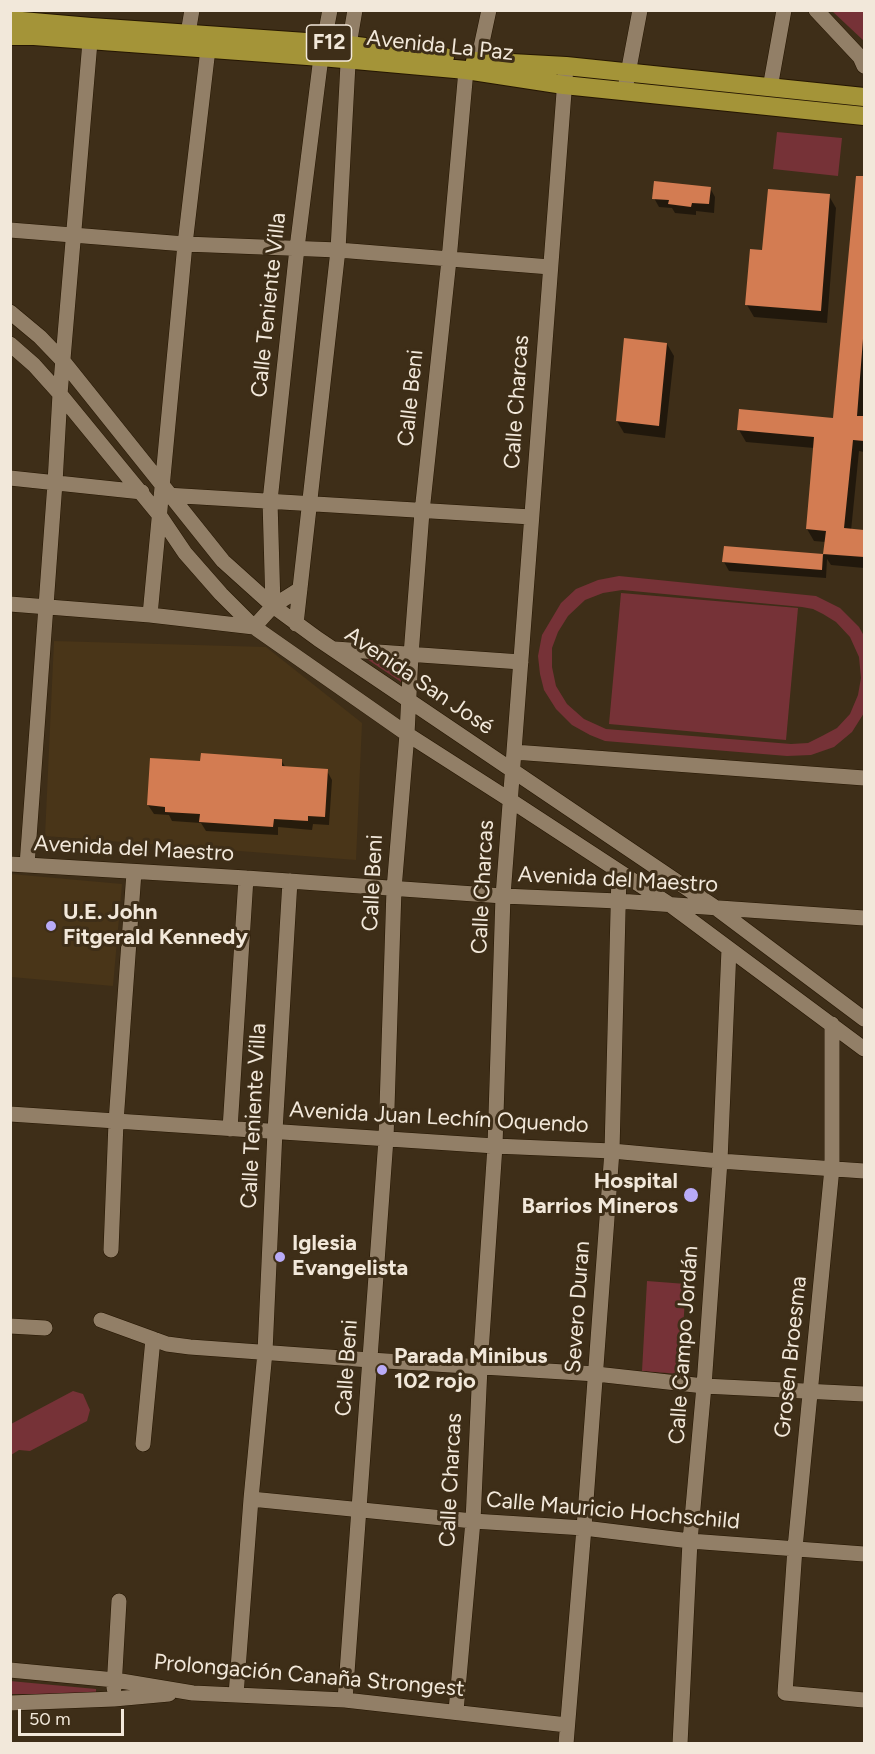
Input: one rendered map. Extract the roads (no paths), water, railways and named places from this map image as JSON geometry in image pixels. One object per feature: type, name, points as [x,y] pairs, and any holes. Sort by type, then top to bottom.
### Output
[{"type":"main road","name":"Avenida La Paz","points":[[10,20],[38,23],[91,34],[322,50],[472,66],[564,85],[627,82],[770,88],[864,97]]},
{"type":"main road","name":"Avenida La Paz","points":[[10,36],[38,23]]},
{"type":"main road","name":"Avenida La Paz","points":[[187,40],[208,49],[322,50]]},
{"type":"main road","name":"Avenida La Paz","points":[[472,66],[566,66],[627,82],[864,116]]},
{"type":"street","points":[[187,40],[192,10]]},
{"type":"street","name":"Calle Teniente Villa","points":[[273,606],[270,501],[297,248],[322,50],[330,10]]},
{"type":"street","points":[[297,624],[338,250],[349,53],[355,10]]},
{"type":"street","name":"Calle Beni","points":[[345,1700],[386,1139],[394,889],[422,512],[472,66],[489,10]]},
{"type":"street","points":[[627,82],[640,10]]},
{"type":"street","points":[[770,88],[784,10]]},
{"type":"street","points":[[816,10],[860,57],[864,66]]},
{"type":"street","points":[[27,865],[60,394],[91,34]]},
{"type":"street","points":[[150,615],[160,516],[165,491],[185,244],[208,49]]},
{"type":"street","name":"Calle Charcas","points":[[456,1711],[473,1521],[480,1367],[495,1146],[503,896],[566,66]]},
{"type":"street","points":[[10,230],[185,244],[338,250],[550,267]]},
{"type":"street","name":"Avenida San José","points":[[10,312],[40,337],[63,361],[165,491],[224,561],[273,606],[332,649],[716,908],[864,1019]]},
{"type":"street","points":[[10,344],[33,364],[60,394],[160,516],[184,553],[220,594],[254,627],[407,734],[669,904],[864,1049]]},
{"type":"street","points":[[10,478],[139,492],[165,491],[309,504],[531,517]]},
{"type":"street","points":[[254,627],[273,606],[300,588]]},
{"type":"street","points":[[10,604],[150,615],[254,627]]},
{"type":"street","points":[[332,649],[521,662]]},
{"type":"street","points":[[514,752],[864,778]]},
{"type":"street","name":"Avenida del Maestro","points":[[10,864],[864,918]]},
{"type":"street","points":[[111,1250],[116,1122],[134,872]]},
{"type":"street","name":"Severo Duran","points":[[566,1743],[585,1528],[612,1151],[619,873]]},
{"type":"street","name":"Calle Teniente Villa","points":[[230,1129],[246,878]]},
{"type":"street","name":"Calle Teniente Villa","points":[[236,1695],[265,1352],[290,881]]},
{"type":"street","name":"Calle Campo Jordán","points":[[680,1743],[690,1541],[720,1161],[729,949]]},
{"type":"street","name":"Grosen Broesma","points":[[832,1024],[832,1168],[795,1548],[785,1693],[864,1700]]},
{"type":"street","name":"Avenida Juan Lechín Oquendo","points":[[10,1114],[495,1146],[612,1151],[864,1171]]},
{"type":"street","points":[[101,1320],[167,1344],[179,1346],[596,1374],[704,1386],[864,1394]]},
{"type":"street","points":[[10,1326],[45,1328]]},
{"type":"street","points":[[143,1444],[153,1339]]},
{"type":"street","name":"Calle Mauricio Hochschild","points":[[251,1499],[473,1521],[585,1528],[690,1541],[864,1554]]},
{"type":"street","points":[[114,1699],[119,1601]]},
{"type":"street","name":"Prolongación Canaña Strongest","points":[[10,1670],[115,1680],[193,1693],[345,1700],[567,1725]]},
{"type":"street","points":[[10,1703],[193,1693]]},
{"type":"place","name":"U.E. John Fitgerald Kennedy","points":[[51,926]]},
{"type":"place","name":"Hospital Barrios Mineros","points":[[691,1195]]},
{"type":"place","name":"Iglesia Evangelista","points":[[280,1257]]},
{"type":"place","name":"Parada Minibus 102 rojo","points":[[382,1370]]}]
